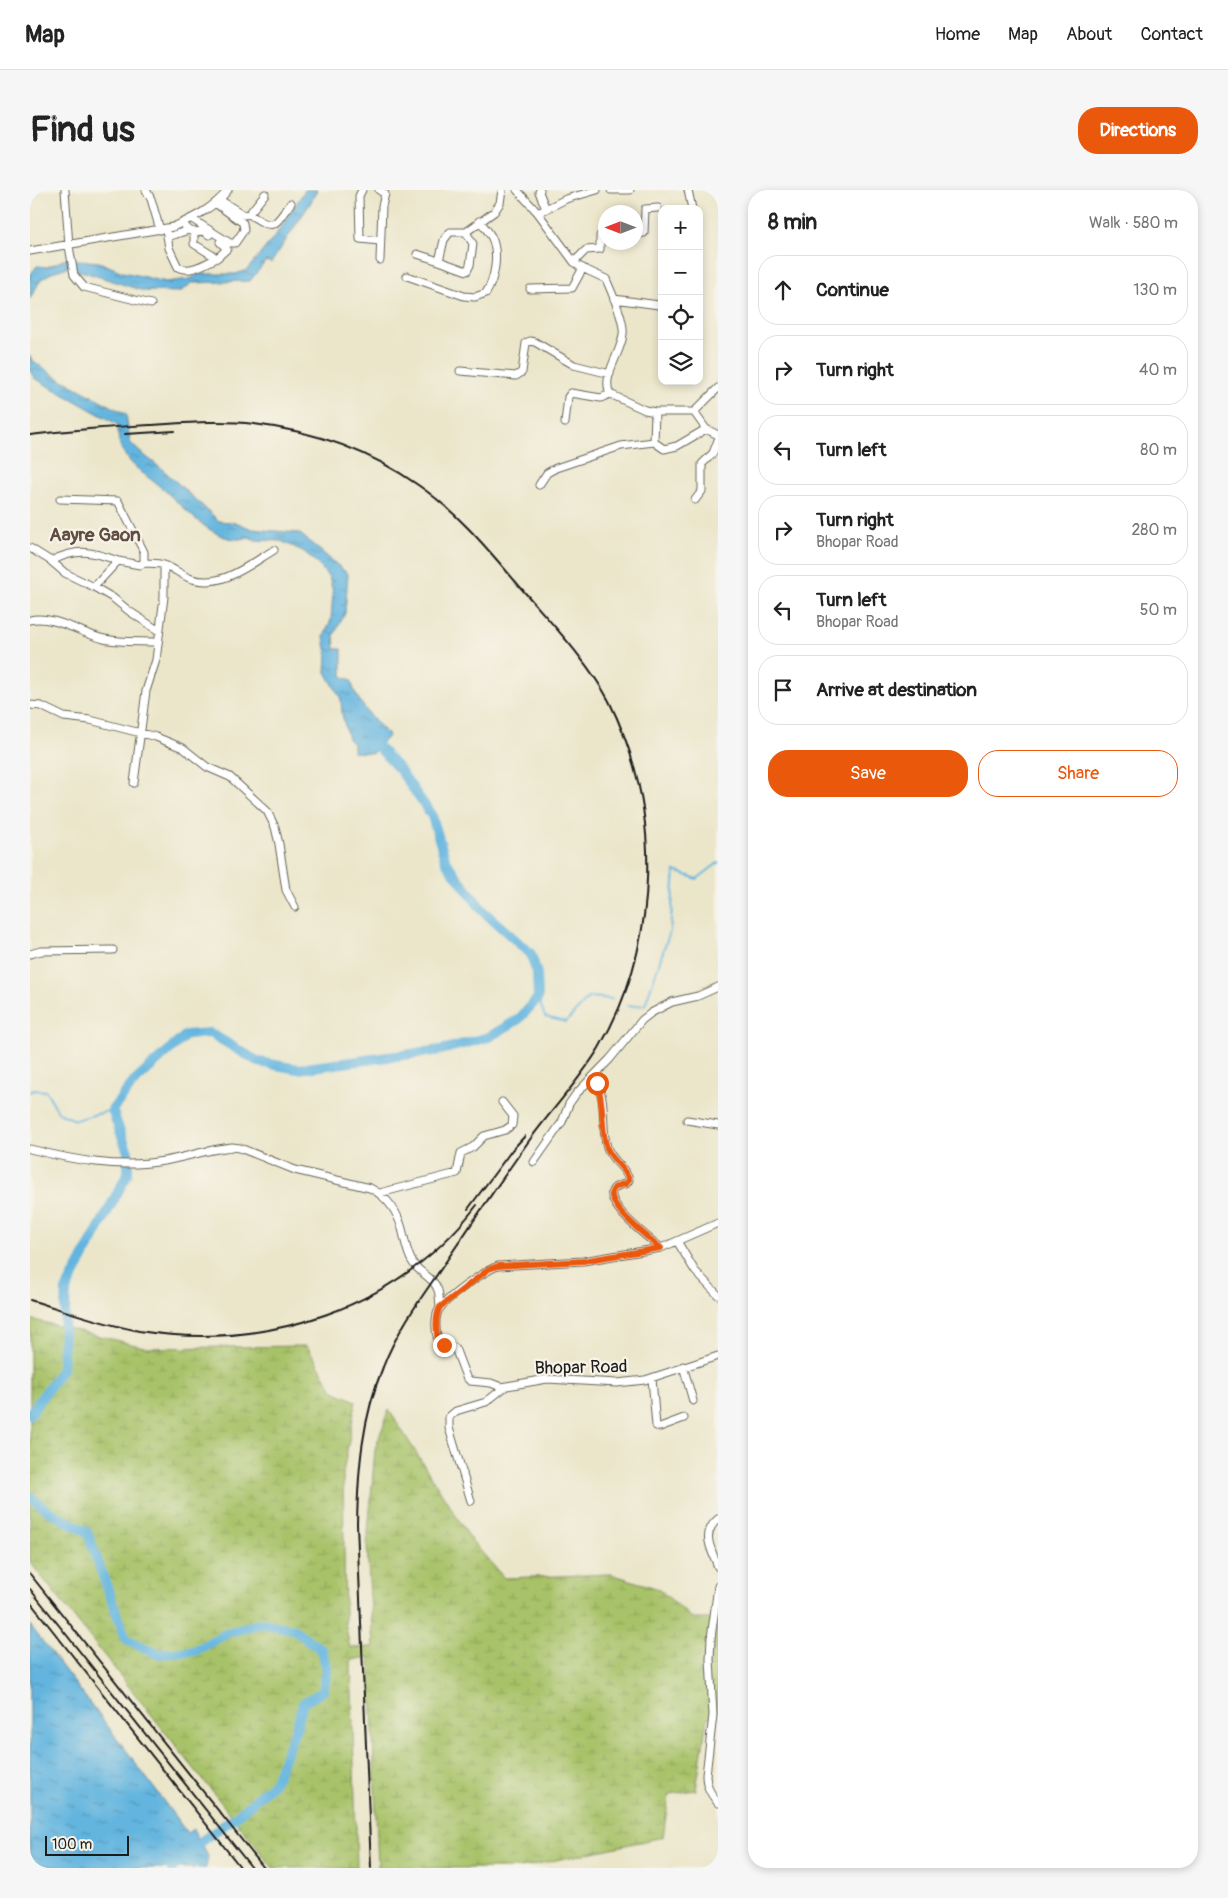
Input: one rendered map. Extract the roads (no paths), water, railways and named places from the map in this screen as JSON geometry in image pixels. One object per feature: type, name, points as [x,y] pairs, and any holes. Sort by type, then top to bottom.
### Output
[{"type":"street","points":[[65,190],[69,246],[74,275],[84,287],[151,304]]},
{"type":"street","points":[[146,190],[178,267],[190,269],[217,258],[227,249],[226,246],[203,231],[167,237]]},
{"type":"street","points":[[30,251],[163,229],[183,223],[218,202],[228,190]]},
{"type":"street","points":[[362,190],[359,196],[360,239],[380,240]]},
{"type":"street","points":[[379,190],[385,194],[382,206],[380,260]]},
{"type":"street","points":[[439,260],[444,240],[450,232],[466,232],[497,210],[502,190]]},
{"type":"street","points":[[517,190],[538,212],[574,262],[606,279],[624,334],[610,374],[608,387],[610,394]]},
{"type":"street","points":[[540,190],[539,192],[546,209]]},
{"type":"street","points":[[538,212],[566,199],[597,190]]},
{"type":"street","points":[[611,190],[630,190]]},
{"type":"street","points":[[688,190],[691,205]]},
{"type":"street","points":[[218,202],[244,216],[249,214],[265,194]]},
{"type":"street","points":[[192,219],[230,243],[235,243],[244,230],[243,223],[218,202]]},
{"type":"street","points":[[249,214],[266,225],[271,225],[276,222],[291,203]]},
{"type":"street","points":[[643,233],[645,209],[658,208]]},
{"type":"street","points":[[408,276],[464,296],[475,297],[486,293],[493,278],[494,246],[491,236],[480,221]]},
{"type":"street","points":[[183,223],[192,232],[194,244],[217,258]]},
{"type":"street","points":[[418,254],[467,271],[470,265],[473,244],[466,232]]},
{"type":"street","points":[[574,262],[586,250],[598,249]]},
{"type":"street","points":[[530,289],[572,288],[584,268]]},
{"type":"street","points":[[614,299],[658,305]]},
{"type":"street","points":[[460,371],[516,376],[522,372],[526,343],[530,341],[535,342],[574,365],[610,374]]},
{"type":"street","points":[[565,423],[568,397],[571,393],[601,398],[610,394],[645,410],[655,412],[694,412],[718,388]]},
{"type":"street","points":[[654,442],[655,412]]},
{"type":"street","points":[[694,412],[706,429],[718,435]]},
{"type":"street","points":[[539,485],[547,473],[556,468],[621,446],[654,442],[664,449],[668,449],[706,429]]},
{"type":"street","points":[[695,500],[702,491],[702,464],[713,453],[718,440]]},
{"type":"street","points":[[60,499],[118,501],[144,552],[144,563]]},
{"type":"street","points":[[30,548],[51,561],[65,574],[94,586],[159,631]]},
{"type":"street","points":[[51,561],[65,554],[84,551],[140,565],[144,563],[164,565],[192,579],[203,582],[216,581],[242,570],[274,550]]},
{"type":"street","points":[[94,586],[118,561]]},
{"type":"street","points":[[134,783],[146,691],[155,667],[164,588],[164,565]]},
{"type":"street","points":[[30,620],[38,618],[73,627],[102,638],[158,642]]},
{"type":"street","points":[[30,705],[41,706],[64,717],[90,720],[156,737],[183,748],[207,767],[230,777],[267,811],[275,826],[286,890],[295,907]]},
{"type":"street","points":[[30,954],[41,951],[112,950]]},
{"type":"street","points":[[534,1162],[562,1122],[569,1104],[576,1094],[593,1078],[642,1020],[672,1002],[698,996],[718,987]]},
{"type":"street","points":[[593,1078],[602,1096],[607,1148],[611,1157],[626,1172],[629,1180],[626,1184],[614,1188],[612,1194],[613,1201],[634,1227],[661,1248]]},
{"type":"street","points":[[380,1193],[457,1173],[461,1153],[473,1147],[484,1136],[505,1130],[512,1125],[513,1116],[511,1111],[502,1102]]},
{"type":"street","points":[[687,1120],[718,1125]]},
{"type":"street","points":[[30,1149],[71,1159],[134,1163],[162,1161],[224,1147],[240,1148],[295,1170],[362,1185],[380,1193],[393,1208],[398,1217],[412,1262],[438,1288],[440,1307]]},
{"type":"street","points":[[440,1307],[489,1269],[498,1266],[583,1261],[661,1248],[718,1223]]},
{"type":"street","points":[[677,1241],[695,1271],[718,1295]]},
{"type":"street","name":"Bhopar Road","points":[[440,1307],[437,1313],[438,1341],[455,1348],[466,1377],[473,1382],[491,1383],[505,1387],[547,1379],[617,1383],[652,1378],[683,1366],[718,1356]]},
{"type":"street","points":[[683,1366],[693,1401]]},
{"type":"street","points":[[652,1378],[656,1426],[660,1428],[684,1418]]},
{"type":"street","points":[[471,1501],[449,1428],[449,1416],[456,1411],[486,1402],[505,1387]]},
{"type":"street","points":[[718,1519],[707,1536],[718,1567]]},
{"type":"street","points":[[718,1586],[711,1638],[710,1660],[713,1715],[706,1784],[709,1792],[718,1803]]},
{"type":"water","points":[[305,190],[317,190],[271,263],[266,261],[250,281],[192,283],[180,292],[144,291],[68,267],[55,271],[41,279],[30,299],[30,275],[37,266],[47,267],[66,259],[99,262],[123,272],[166,282],[190,279],[199,274],[236,274],[247,270],[275,236]]},
{"type":"water","points":[[30,356],[32,360],[55,376],[126,414],[130,442],[219,521],[238,523],[252,529],[299,533],[348,574],[345,613],[334,635],[335,649],[342,649],[342,676],[351,680],[361,703],[389,735],[373,753],[353,752],[353,744],[348,739],[342,714],[341,699],[326,672],[327,654],[324,637],[331,620],[333,592],[329,577],[303,551],[281,541],[255,540],[249,537],[237,539],[225,537],[202,524],[130,461],[121,447],[117,424],[34,378],[30,370]]},
{"type":"water","points":[[30,1625],[187,1833],[193,1829],[208,1856],[206,1868],[30,1868]]},
{"type":"waterway","points":[[30,1414],[62,1369],[66,1290],[128,1173],[128,1152],[112,1110],[133,1083],[186,1035],[210,1033],[259,1062],[298,1069],[441,1050],[489,1037],[519,1019],[538,998],[537,974],[531,954],[483,911],[446,862],[432,816],[400,770],[369,737]]},
{"type":"waterway","points":[[628,1006],[645,1005],[670,931],[675,871],[697,879],[718,863]]},
{"type":"waterway","points":[[538,998],[545,1017],[566,1022],[589,997],[612,999]]},
{"type":"waterway","points":[[30,1092],[34,1090],[46,1091],[59,1113],[75,1120],[112,1110]]},
{"type":"waterway","points":[[30,1496],[47,1510],[87,1532],[126,1639],[158,1654],[194,1651],[227,1633],[261,1623],[293,1629],[322,1650],[327,1671],[323,1691],[303,1703],[296,1728],[274,1783],[234,1818],[203,1840],[172,1868]]},
{"type":"railway","points":[[30,435],[189,423],[228,422],[254,424],[298,432],[340,444],[400,473],[432,495],[470,530],[578,654],[609,701],[627,743],[639,786],[646,831],[647,876],[643,921],[634,965],[619,1007],[591,1060],[539,1127],[404,1324],[389,1352],[370,1405],[362,1444],[357,1524],[371,1868]]},
{"type":"railway","points":[[125,434],[175,431]]},
{"type":"railway","points":[[468,1209],[512,1150],[525,1136]]},
{"type":"railway","points":[[30,1300],[98,1321],[139,1331],[187,1336],[234,1334],[281,1327],[326,1314],[369,1296],[409,1271],[445,1241],[477,1205]]},
{"type":"railway","points":[[30,1574],[264,1868]]},
{"type":"railway","points":[[30,1589],[252,1868]]},
{"type":"railway","points":[[30,1602],[241,1868]]},
{"type":"district","name":"Aayre Gaon","points":[[95,534]]}]
